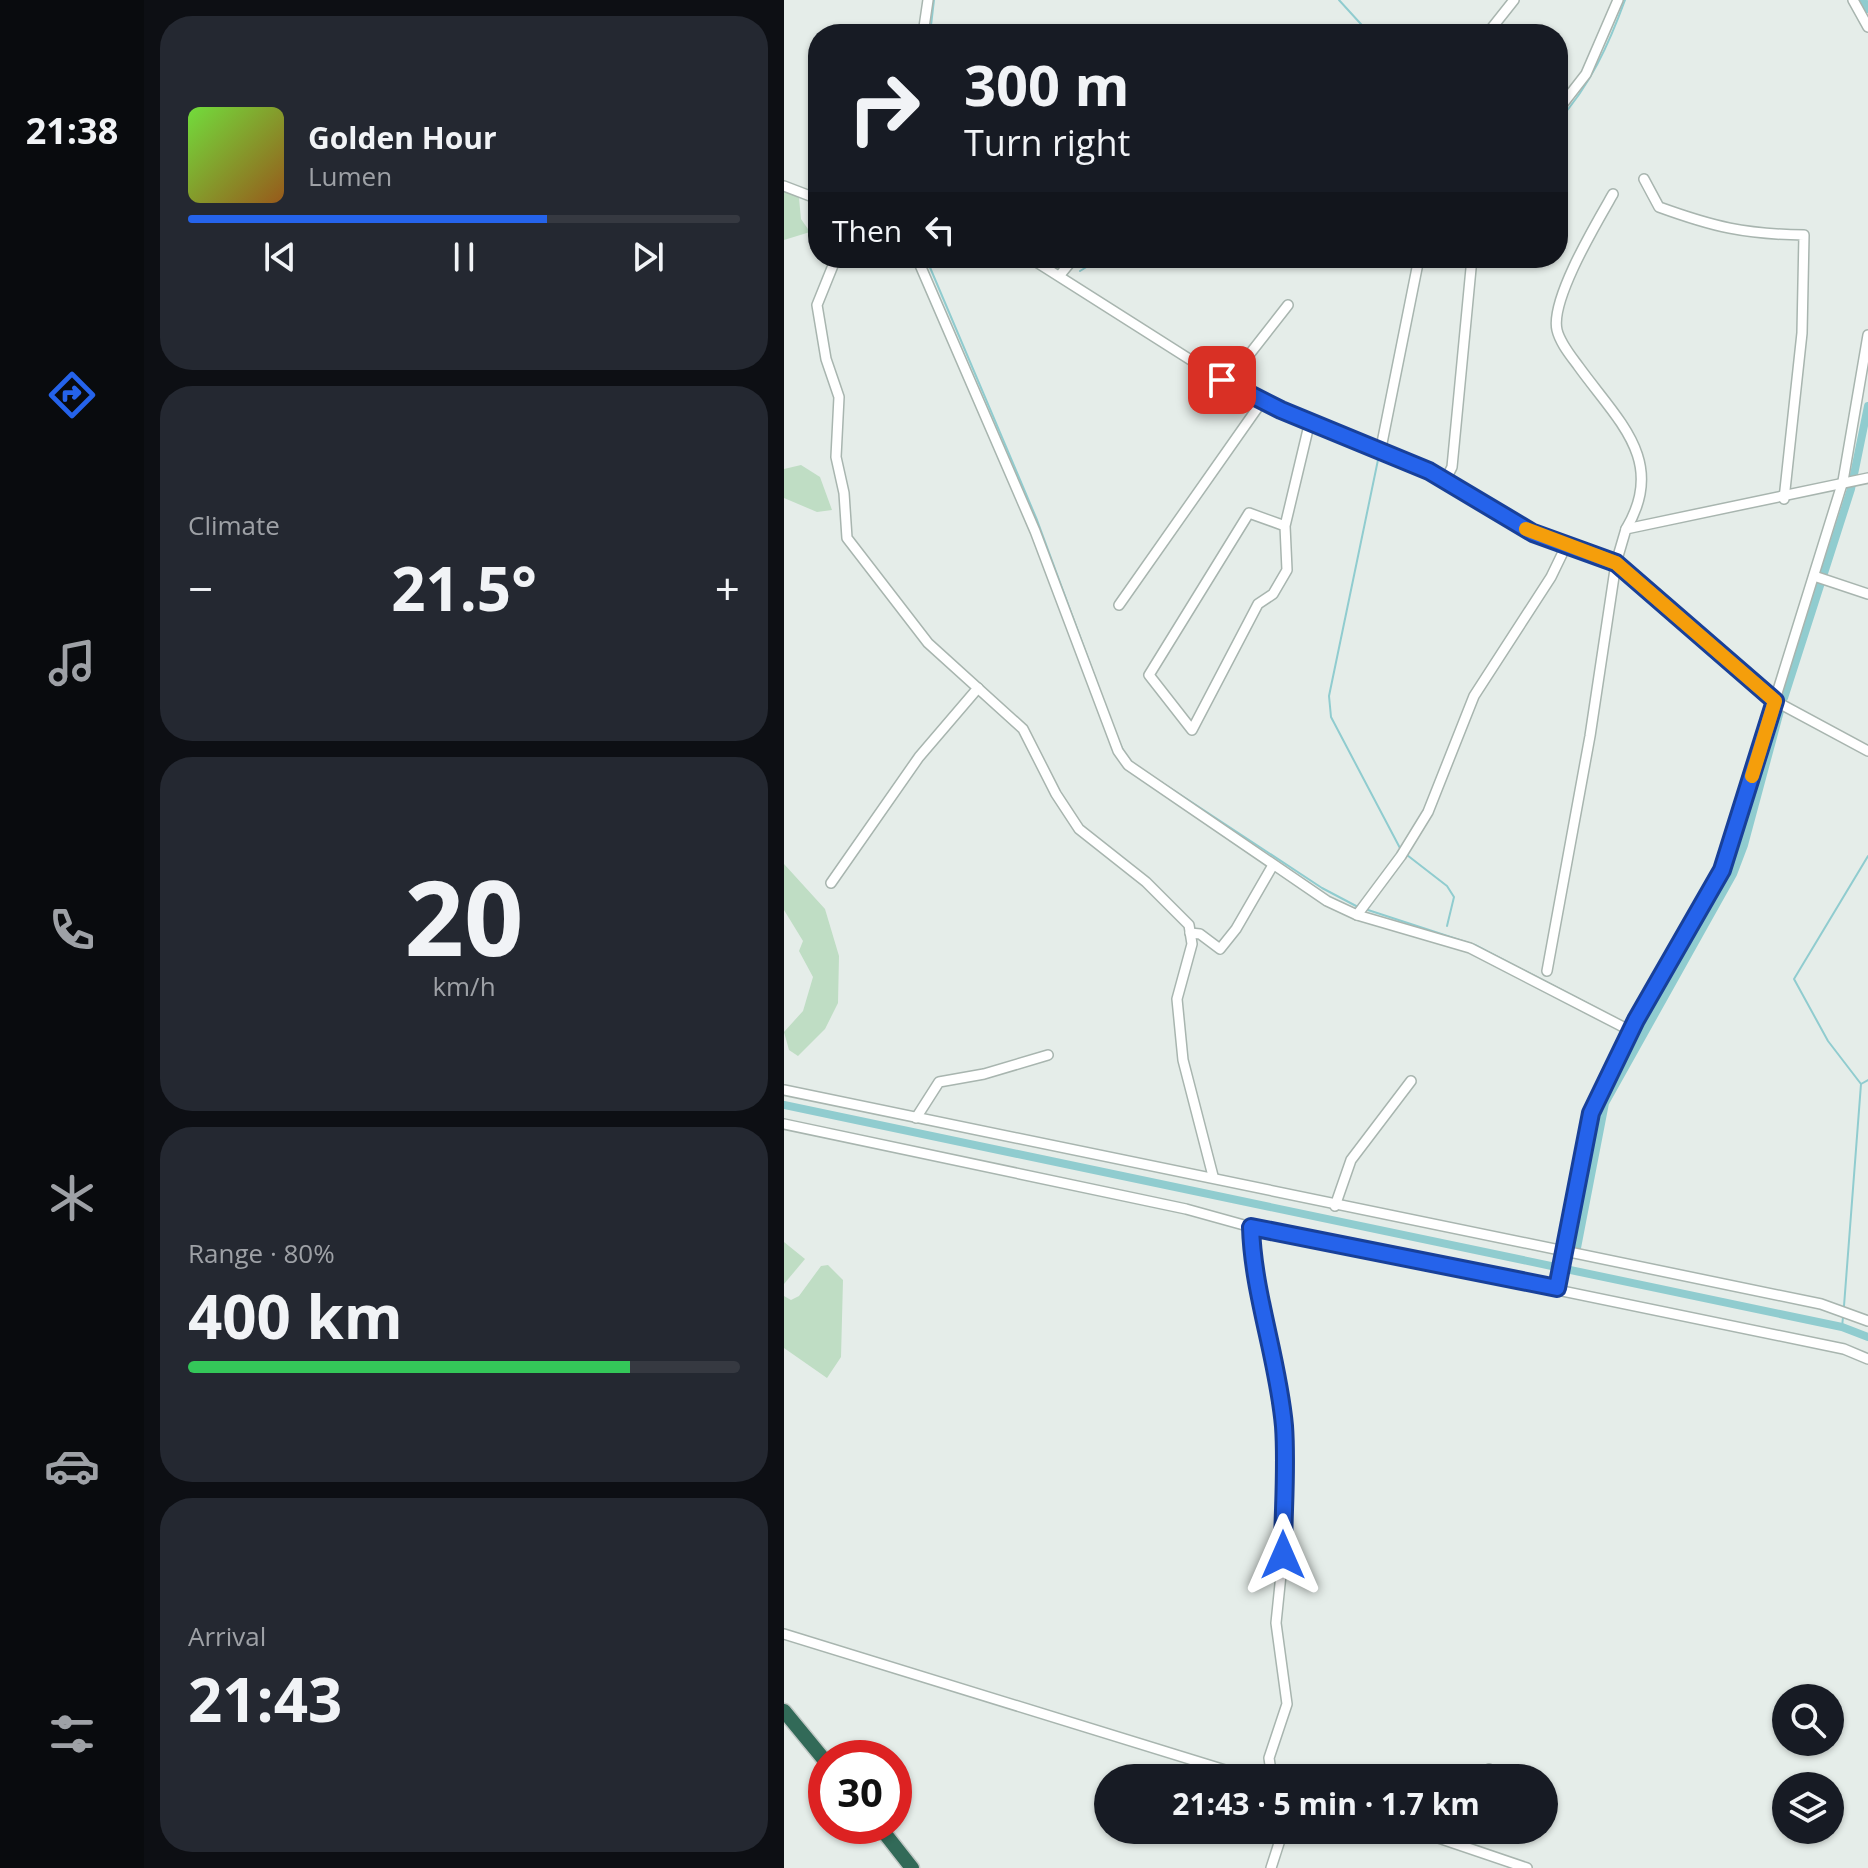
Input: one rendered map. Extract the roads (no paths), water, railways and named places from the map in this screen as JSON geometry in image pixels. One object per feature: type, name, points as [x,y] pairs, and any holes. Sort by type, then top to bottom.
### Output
[{"type":"highway","points":[[784,1711],[808,1740]]},
{"type":"highway","points":[[893,1844],[912,1868]]},
{"type":"street","points":[[924,24],[928,0]]},
{"type":"street","points":[[1495,24],[1514,0]]},
{"type":"street","points":[[1568,97],[1586,74],[1618,0]]},
{"type":"street","points":[[1853,0],[1868,27]]},
{"type":"street","points":[[1644,179],[1659,207],[1701,222],[1748,234],[1804,235],[1802,333],[1784,499]]},
{"type":"street","points":[[784,186],[808,195]]},
{"type":"street","points":[[1547,971],[1593,720],[1616,563],[1626,529],[1640,507],[1642,494],[1637,446],[1566,348],[1557,329],[1566,287],[1613,194]]},
{"type":"street","points":[[832,268],[817,305],[826,359],[839,397],[836,457],[844,493],[847,538],[928,643],[1023,729],[1056,794],[1079,829],[1146,882],[1189,925],[1192,944],[1177,999],[1182,1045],[1213,1176]]},
{"type":"street","points":[[921,268],[1035,531],[1118,751],[1138,774],[1327,901],[1357,915],[1470,948],[1633,1027]]},
{"type":"street","points":[[1048,268],[1227,383],[1310,421],[1383,449],[1533,533],[1616,563],[1775,701],[1868,751]]},
{"type":"street","points":[[1060,275],[1066,268]]},
{"type":"street","points":[[1383,449],[1417,268]]},
{"type":"street","points":[[1445,481],[1452,467],[1471,268]]},
{"type":"street","points":[[1227,383],[1288,305]]},
{"type":"street","points":[[1558,1285],[1591,1113],[1633,1027],[1722,870],[1775,701],[1819,578],[1848,481],[1868,335]]},
{"type":"street","points":[[1119,605],[1263,400]]},
{"type":"street","points":[[1285,526],[1249,513],[1149,675],[1192,730],[1258,604],[1273,594],[1287,570],[1285,526],[1310,421]]},
{"type":"street","points":[[1626,529],[1784,499],[1868,478]]},
{"type":"street","points":[[1357,915],[1401,856],[1428,812],[1474,696],[1551,577],[1566,546]]},
{"type":"street","points":[[1819,578],[1868,594]]},
{"type":"street","points":[[831,883],[919,757],[978,688]]},
{"type":"street","points":[[1190,933],[1200,934],[1220,949],[1236,929],[1273,865]]},
{"type":"street","points":[[916,1118],[939,1082],[984,1074],[1048,1055]]},
{"type":"street","points":[[1335,1206],[1351,1160],[1411,1081]]},
{"type":"street","points":[[784,1090],[1213,1176],[1335,1206],[1564,1254],[1821,1304],[1868,1321]]},
{"type":"street","points":[[784,1124],[1186,1209],[1251,1227],[1558,1285],[1844,1349],[1868,1359]]},
{"type":"street","points":[[1251,1227],[1253,1272],[1271,1336],[1284,1428],[1283,1555],[1276,1623],[1287,1704],[1269,1758],[1270,1764]]},
{"type":"street","points":[[784,1634],[1206,1764]]},
{"type":"street","points":[[1271,1868],[1279,1844]]},
{"type":"street","points":[[1458,1844],[1527,1868]]},
{"type":"waterway","points":[[931,24],[934,0]]},
{"type":"waterway","points":[[1339,0],[1361,24]]},
{"type":"waterway","points":[[1568,109],[1598,64],[1625,0]]},
{"type":"waterway","points":[[1863,0],[1868,9]]},
{"type":"waterway","points":[[930,268],[1037,520],[1096,680]]},
{"type":"waterway","points":[[1080,271],[1085,268]]},
{"type":"waterway","points":[[1784,698],[1851,489],[1868,406]]},
{"type":"waterway","points":[[1379,455],[1329,696],[1331,717],[1401,850]]},
{"type":"waterway","points":[[1576,1253],[1605,1103],[1733,874],[1744,845],[1780,711]]},
{"type":"waterway","points":[[1119,742],[1125,754]]},
{"type":"waterway","points":[[1161,782],[1322,888],[1358,907]]},
{"type":"waterway","points":[[1407,855],[1447,886],[1454,897],[1447,926]]},
{"type":"waterway","points":[[1861,1084],[1828,1041],[1794,979],[1868,856]]},
{"type":"waterway","points":[[1368,910],[1475,945],[1600,1010]]},
{"type":"waterway","points":[[1844,1306],[1861,1084],[1868,1080]]},
{"type":"waterway","points":[[784,1105],[1842,1327],[1868,1337]]},
{"type":"waterway","points":[[1842,1327],[1843,1317]]}]
